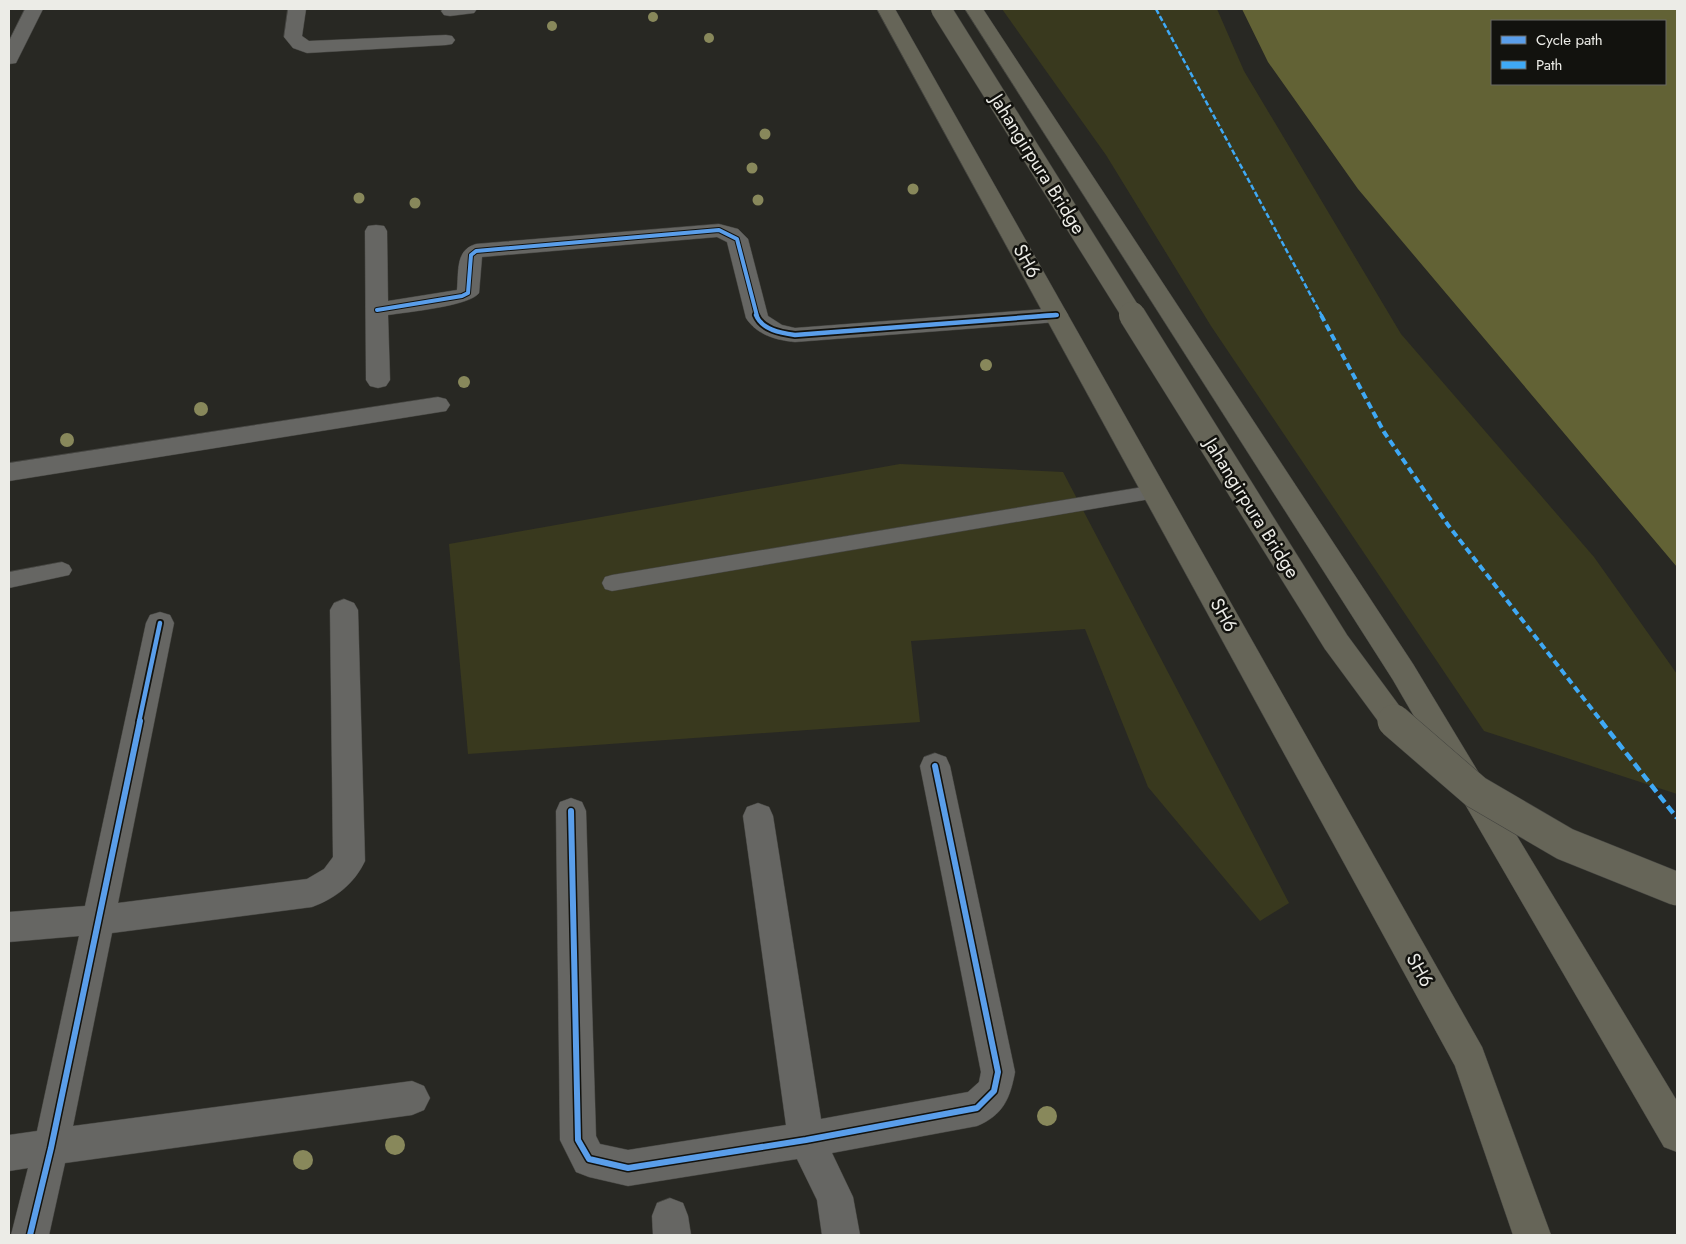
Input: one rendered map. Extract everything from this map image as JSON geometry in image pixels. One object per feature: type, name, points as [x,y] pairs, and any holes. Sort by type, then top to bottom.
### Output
[{"type":"main road","name":"SH6","points":[[886,9],[1470,1059],[1532,1235]]},
{"type":"main road","name":"Jahangirpura Bridge","points":[[941,9],[1336,642],[1395,722],[1476,792],[1565,844],[1677,889]]},
{"type":"main road","points":[[974,9],[1403,672],[1677,1134]]},
{"type":"street","points":[[9,59],[34,9]]},
{"type":"street","points":[[297,9],[293,37],[299,44],[307,47],[446,40]]},
{"type":"street","points":[[450,10],[468,9]]},
{"type":"street","points":[[377,310],[462,296],[468,293],[471,255],[476,251],[719,230],[737,239],[757,318],[764,327],[781,334],[795,335],[1056,315]]},
{"type":"street","points":[[376,231],[378,380]]},
{"type":"street","points":[[9,472],[438,405]]},
{"type":"street","points":[[9,927],[98,920],[312,893],[336,879],[349,860],[344,610]]},
{"type":"street","points":[[30,1235],[51,1148],[160,623]]},
{"type":"street","points":[[571,811],[578,1140],[589,1159],[628,1168],[806,1140],[978,1108],[994,1091],[998,1072],[934,766]]},
{"type":"street","points":[[758,816],[806,1140],[835,1197],[840,1235]]},
{"type":"street","points":[[9,1153],[412,1098]]},
{"type":"lane","points":[[612,583],[1155,492]]},
{"type":"lane","points":[[9,580],[62,570]]},
{"type":"shaded area","points":[[1002,9],[1217,9],[1244,71],[1401,334],[1594,557],[1677,674],[1677,794],[1484,731],[1211,326],[1106,155]]},
{"type":"shaded area","points":[[1242,9],[1677,9],[1677,567],[1358,189],[1268,62]]},
{"type":"shaded area","points":[[900,464],[1063,472],[1289,903],[1260,921],[1148,787],[1085,629],[911,641],[920,722],[468,754],[449,544]]},
{"type":"marked path","points":[[1156,9],[1384,432],[1448,525],[1677,818]]},
{"type":"cycle path","points":[[377,310],[462,296],[468,293],[471,255],[476,251],[719,230],[737,239],[757,318],[769,328],[779,332],[795,335],[1057,315]]},
{"type":"cycle path","points":[[30,1235],[51,1148],[160,623]]},
{"type":"cycle path","points":[[571,811],[578,1140],[589,1159],[628,1168],[806,1140],[977,1108],[994,1091],[998,1072],[935,766]]}]
